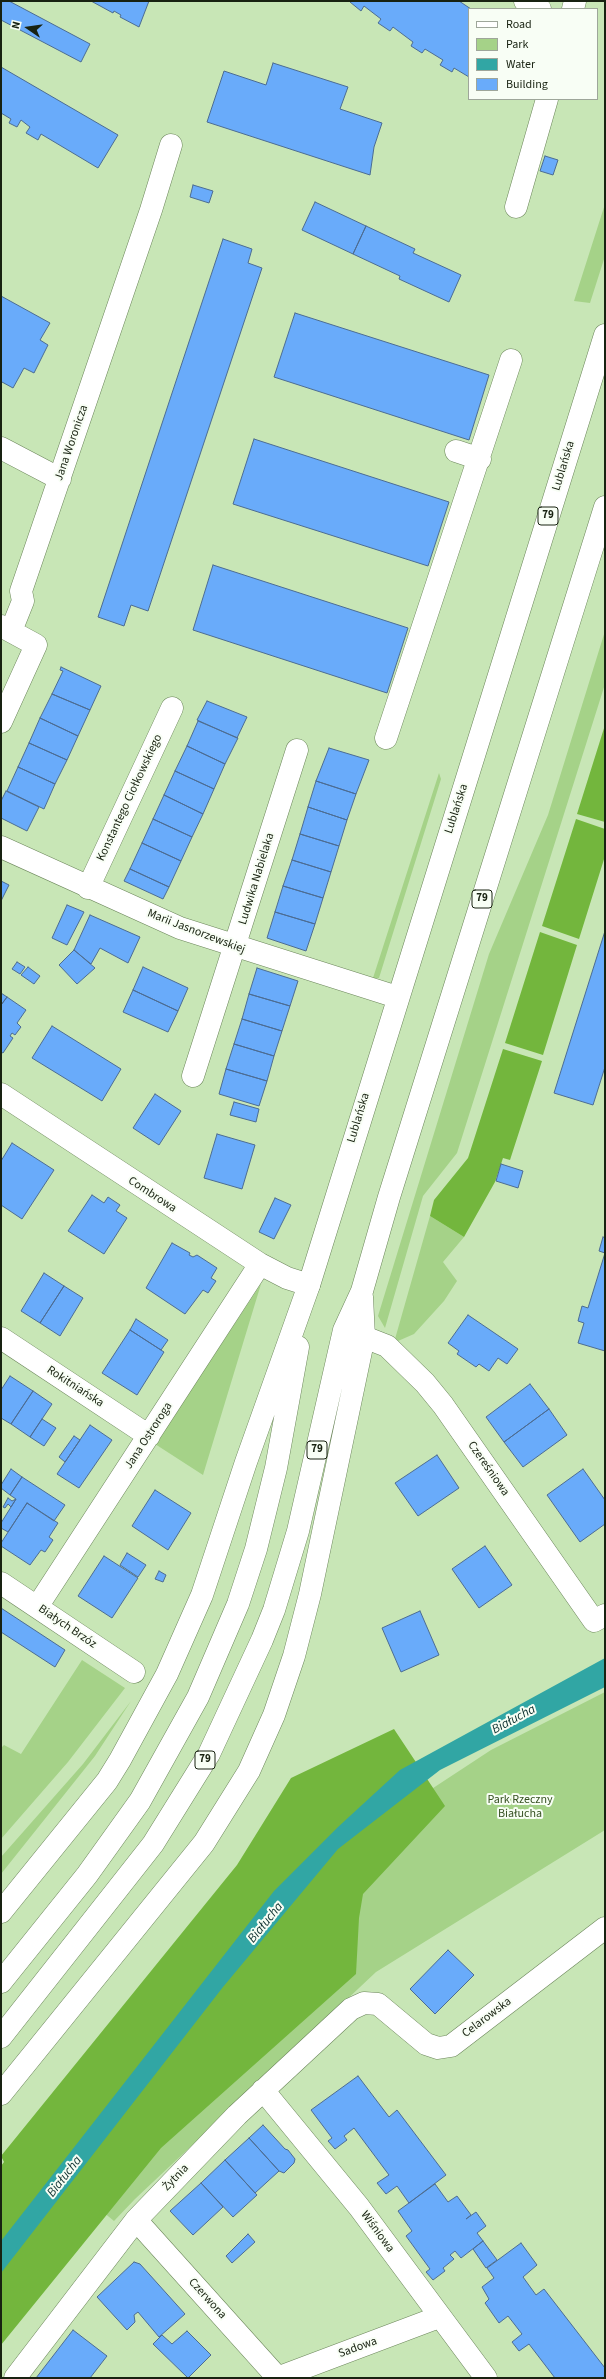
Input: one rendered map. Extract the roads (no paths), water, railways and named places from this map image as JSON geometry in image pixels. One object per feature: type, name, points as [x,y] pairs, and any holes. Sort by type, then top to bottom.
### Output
[{"type":"street","points":[[525,1],[538,8]]},
{"type":"street","points":[[516,207],[547,100]]},
{"type":"street","name":"Jana Woronicza","points":[[1,722],[36,645],[6,629],[24,601],[21,591],[60,479],[171,145]]},
{"type":"street","name":"Lublańska","points":[[309,1284],[605,334]]},
{"type":"street","points":[[386,738],[480,458],[511,360]]},
{"type":"street","points":[[1,448],[60,479]]},
{"type":"street","points":[[456,451],[480,458]]},
{"type":"street","name":"79","points":[[1,2037],[113,1897],[153,1844],[194,1779],[227,1719],[274,1610],[298,1531],[344,1330],[362,1291],[389,1197],[605,507]]},
{"type":"street","name":"Konstantego Ciołkowskiego","points":[[88,888],[172,708]]},
{"type":"street","name":"Ludwika Nabielaka","points":[[193,1076],[297,750]]},
{"type":"street","name":"Marii Jasnorzewskiej","points":[[1,847],[88,888],[180,928],[397,998]]},
{"type":"street","name":"Combrowa","points":[[1,1094],[260,1264],[287,1278],[309,1284]]},
{"type":"street","name":"Jana Ostroroga","points":[[37,1607],[260,1264]]},
{"type":"street","points":[[1,1912],[107,1781],[133,1738],[167,1674],[202,1595],[246,1462],[309,1284]]},
{"type":"street","name":"79","points":[[1,1982],[87,1875],[140,1801],[174,1744],[198,1697],[238,1604],[256,1549],[276,1468],[309,1284]]},
{"type":"street","points":[[1,2094],[204,1843],[249,1771],[274,1715],[294,1656],[310,1594],[364,1337],[362,1291]]},
{"type":"street","name":"Czereśniowa","points":[[364,1337],[384,1344],[391,1349],[443,1405],[600,1618]]},
{"type":"street","name":"Rokitniańska","points":[[1,1338],[149,1436]]},
{"type":"street","name":"Białych Brzóz","points":[[1,1583],[134,1672]]},
{"type":"street","name":"Celarowska","points":[[364,2003],[378,2004],[426,2044],[438,2048],[451,2046],[605,1928]]},
{"type":"street","name":"Żytnia","points":[[15,2378],[136,2220],[263,2090],[351,2009],[364,2003]]},
{"type":"street","name":"Wiśniowa","points":[[263,2090],[359,2207],[486,2378]]},
{"type":"street","name":"Czerwona","points":[[136,2220],[277,2378]]},
{"type":"street","name":"Sadowa","points":[[277,2378],[440,2317]]},
{"type":"water","name":"Białucha","points":[[605,1658],[605,1687],[440,1770],[338,1849],[223,1987],[1,2273],[1,2241],[274,1891],[338,1827],[400,1770]]},
{"type":"park label","name":"Park Rzeczny Białucha","points":[[520,1807]]}]
